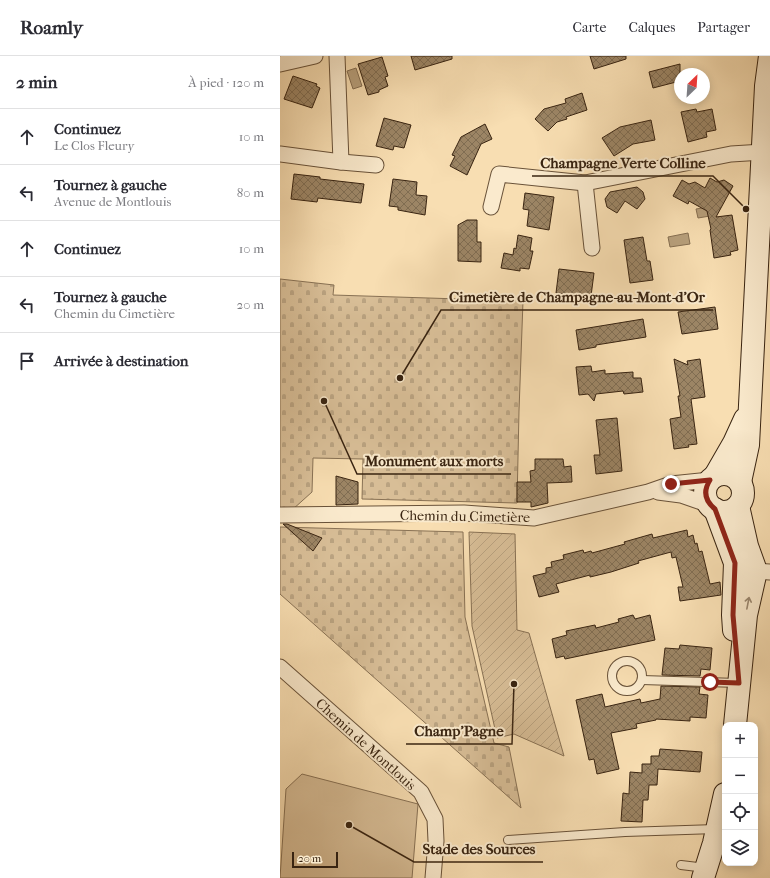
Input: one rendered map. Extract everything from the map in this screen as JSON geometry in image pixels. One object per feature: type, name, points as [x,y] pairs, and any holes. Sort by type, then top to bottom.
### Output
[{"type":"street","points":[[280,64],[315,56]]},
{"type":"street","points":[[337,56],[341,162]]},
{"type":"street","points":[[713,507],[721,511],[733,509],[738,506],[743,494],[740,482],[748,445],[766,185],[763,152],[766,86],[769,67]]},
{"type":"street","points":[[491,207],[499,174],[585,183],[731,154],[763,152]]},
{"type":"street","points":[[280,154],[376,165]]},
{"type":"street","points":[[585,183],[592,248]]},
{"type":"street","points":[[739,683],[733,615],[735,563],[713,507],[705,496],[707,485],[713,478],[734,443],[750,409]]},
{"type":"street","points":[[713,478],[720,474],[731,475],[740,482]]},
{"type":"street","name":"Chemin du Cimetière","points":[[280,515],[464,513],[534,518],[648,492],[671,484],[713,478]]},
{"type":"street","name":"Chemin du Cimetière","points":[[648,492],[681,495],[713,507]]},
{"type":"street","points":[[738,506],[747,546],[763,572]]},
{"type":"street","points":[[735,563],[763,572]]},
{"type":"street","points":[[735,722],[746,615],[763,572]]},
{"type":"street","name":"Chemin de Montlouis","points":[[280,667],[421,792],[435,818],[436,841],[433,878]]},
{"type":"street","points":[[705,873],[722,807]]},
{"type":"lane","points":[[642,680],[739,683]]},
{"type":"lane","points":[[508,840],[625,832],[717,829]]},
{"type":"lane","points":[[680,866],[705,873]]},
{"type":"green space","points":[[280,279],[334,285],[333,295],[523,301],[517,503],[362,499],[363,459],[313,458],[312,492],[292,510],[280,510]]},
{"type":"green space","points":[[280,527],[463,532],[465,617],[494,743],[509,747],[521,808],[280,594]]},
{"type":"green space","points":[[469,532],[515,534],[517,630],[529,633],[564,756],[514,734],[497,738],[472,626]]},
{"type":"green space","points":[[302,774],[418,804],[412,878],[280,878],[286,789]]},
{"type":"shaded area","points":[[356,68],[362,86],[353,89],[347,71]]},
{"type":"shaded area","points":[[714,206],[716,215],[698,218],[696,209]]},
{"type":"shaded area","points":[[688,233],[690,244],[670,247],[668,237]]},
{"type":"building","points":[[411,56],[452,56],[452,59],[415,70]]},
{"type":"building","points":[[590,56],[626,56],[626,59],[594,69]]},
{"type":"building","points":[[382,57],[388,76],[385,77],[388,86],[379,90],[379,92],[368,95],[358,64]]},
{"type":"building","points":[[680,64],[680,68],[674,68],[674,83],[653,88],[649,72]]},
{"type":"building","points":[[293,76],[317,84],[316,86],[320,88],[312,108],[284,99]]},
{"type":"building","points":[[582,93],[587,110],[566,117],[567,119],[557,122],[548,131],[535,119],[544,109],[566,103],[565,99]]},
{"type":"building","points":[[696,109],[697,112],[712,109],[716,130],[706,132],[707,137],[688,142],[681,112]]},
{"type":"building","points":[[384,118],[411,125],[404,148],[394,146],[393,150],[376,146]]},
{"type":"building","points":[[651,120],[655,140],[633,144],[614,156],[602,138],[620,127]]},
{"type":"building","points":[[485,124],[492,139],[481,144],[467,175],[450,166],[455,156],[452,155],[461,137]]},
{"type":"building","points":[[294,174],[320,177],[320,179],[364,184],[361,203],[318,198],[317,202],[291,199]]},
{"type":"building","points":[[710,178],[717,182],[724,180],[733,186],[716,217],[732,215],[738,250],[730,252],[731,255],[714,258],[711,229],[707,211],[689,201],[688,204],[673,196],[682,180],[689,184],[695,182],[705,188]]},
{"type":"building","points":[[393,179],[417,182],[416,195],[427,196],[425,215],[398,210],[398,207],[389,206]]},
{"type":"building","points":[[637,187],[643,192],[645,199],[637,209],[625,201],[617,213],[607,207],[605,199],[610,192]]},
{"type":"building","points":[[525,193],[554,197],[549,230],[527,226],[529,210],[523,209]]},
{"type":"building","points":[[467,220],[477,220],[477,242],[481,242],[481,262],[458,261],[458,225]]},
{"type":"building","points":[[518,235],[532,238],[530,251],[533,251],[529,269],[520,268],[520,271],[501,268],[504,253],[513,255],[514,248],[516,249]]},
{"type":"building","points":[[643,237],[647,261],[650,261],[653,280],[630,283],[624,240]]},
{"type":"building","points":[[559,269],[594,273],[591,296],[556,293]]},
{"type":"building","points":[[715,307],[718,329],[682,334],[678,312]]},
{"type":"building","points":[[643,319],[646,337],[596,345],[596,347],[579,350],[576,330]]},
{"type":"building","points":[[674,359],[688,365],[687,361],[700,359],[705,397],[691,399],[697,444],[688,445],[689,447],[674,449],[670,419],[681,417],[678,396],[680,396]]},
{"type":"building","points":[[591,366],[592,372],[605,370],[605,374],[633,372],[633,378],[641,378],[643,392],[624,394],[623,391],[596,394],[594,401],[588,394],[579,395],[576,367]]},
{"type":"building","points":[[617,418],[622,471],[596,474],[594,455],[600,455],[596,420]]},
{"type":"building","points":[[535,459],[563,459],[564,467],[571,466],[572,482],[547,483],[548,503],[531,507],[531,502],[517,502],[517,482],[531,482],[530,471],[535,470]]},
{"type":"building","points":[[336,476],[358,482],[358,504],[336,505]]},
{"type":"building","points":[[283,524],[287,524],[322,538],[313,551]]},
{"type":"building","points":[[687,530],[688,537],[693,535],[699,552],[702,551],[710,584],[720,582],[721,595],[680,601],[678,587],[683,587],[676,557],[672,558],[671,552],[638,561],[639,563],[611,572],[590,577],[590,575],[556,584],[559,592],[539,597],[533,576],[546,573],[546,568],[552,567],[551,562],[564,559],[563,555],[583,550],[584,553],[591,551],[592,553],[625,544],[624,542],[652,534],[653,538]]},
{"type":"building","points":[[633,615],[635,619],[650,615],[655,640],[565,659],[564,656],[556,658],[552,639],[567,635],[566,631],[595,625],[596,628],[619,622],[618,619]]},
{"type":"building","points":[[680,645],[712,648],[710,670],[701,669],[700,676],[662,675],[665,648],[679,649]]},
{"type":"building","points":[[661,686],[700,687],[699,694],[708,695],[706,718],[690,717],[690,721],[656,719],[636,724],[637,728],[611,733],[619,769],[597,774],[594,759],[589,760],[576,700],[602,694],[605,707],[640,699],[641,703],[660,699]]},
{"type":"building","points":[[660,749],[702,752],[700,772],[658,769],[657,785],[649,785],[648,800],[643,800],[642,822],[621,821],[623,793],[629,794],[630,772],[642,773],[642,764],[651,764],[651,756],[659,756]]},
{"type":"place","name":"Champagne Verte Colline","points":[[746,209]]},
{"type":"place","name":"Cimetière de Champagne-au-Mont-d'Or","points":[[400,378]]},
{"type":"place","name":"Monument aux morts","points":[[324,401]]},
{"type":"place","name":"Champ'Pagne","points":[[514,684]]},
{"type":"place","name":"Stade des Sources","points":[[349,825]]},
{"type":"route","points":[[671,484],[710,480],[707,485],[705,496],[710,506],[715,509],[735,563],[733,615],[739,683],[710,682]]}]
